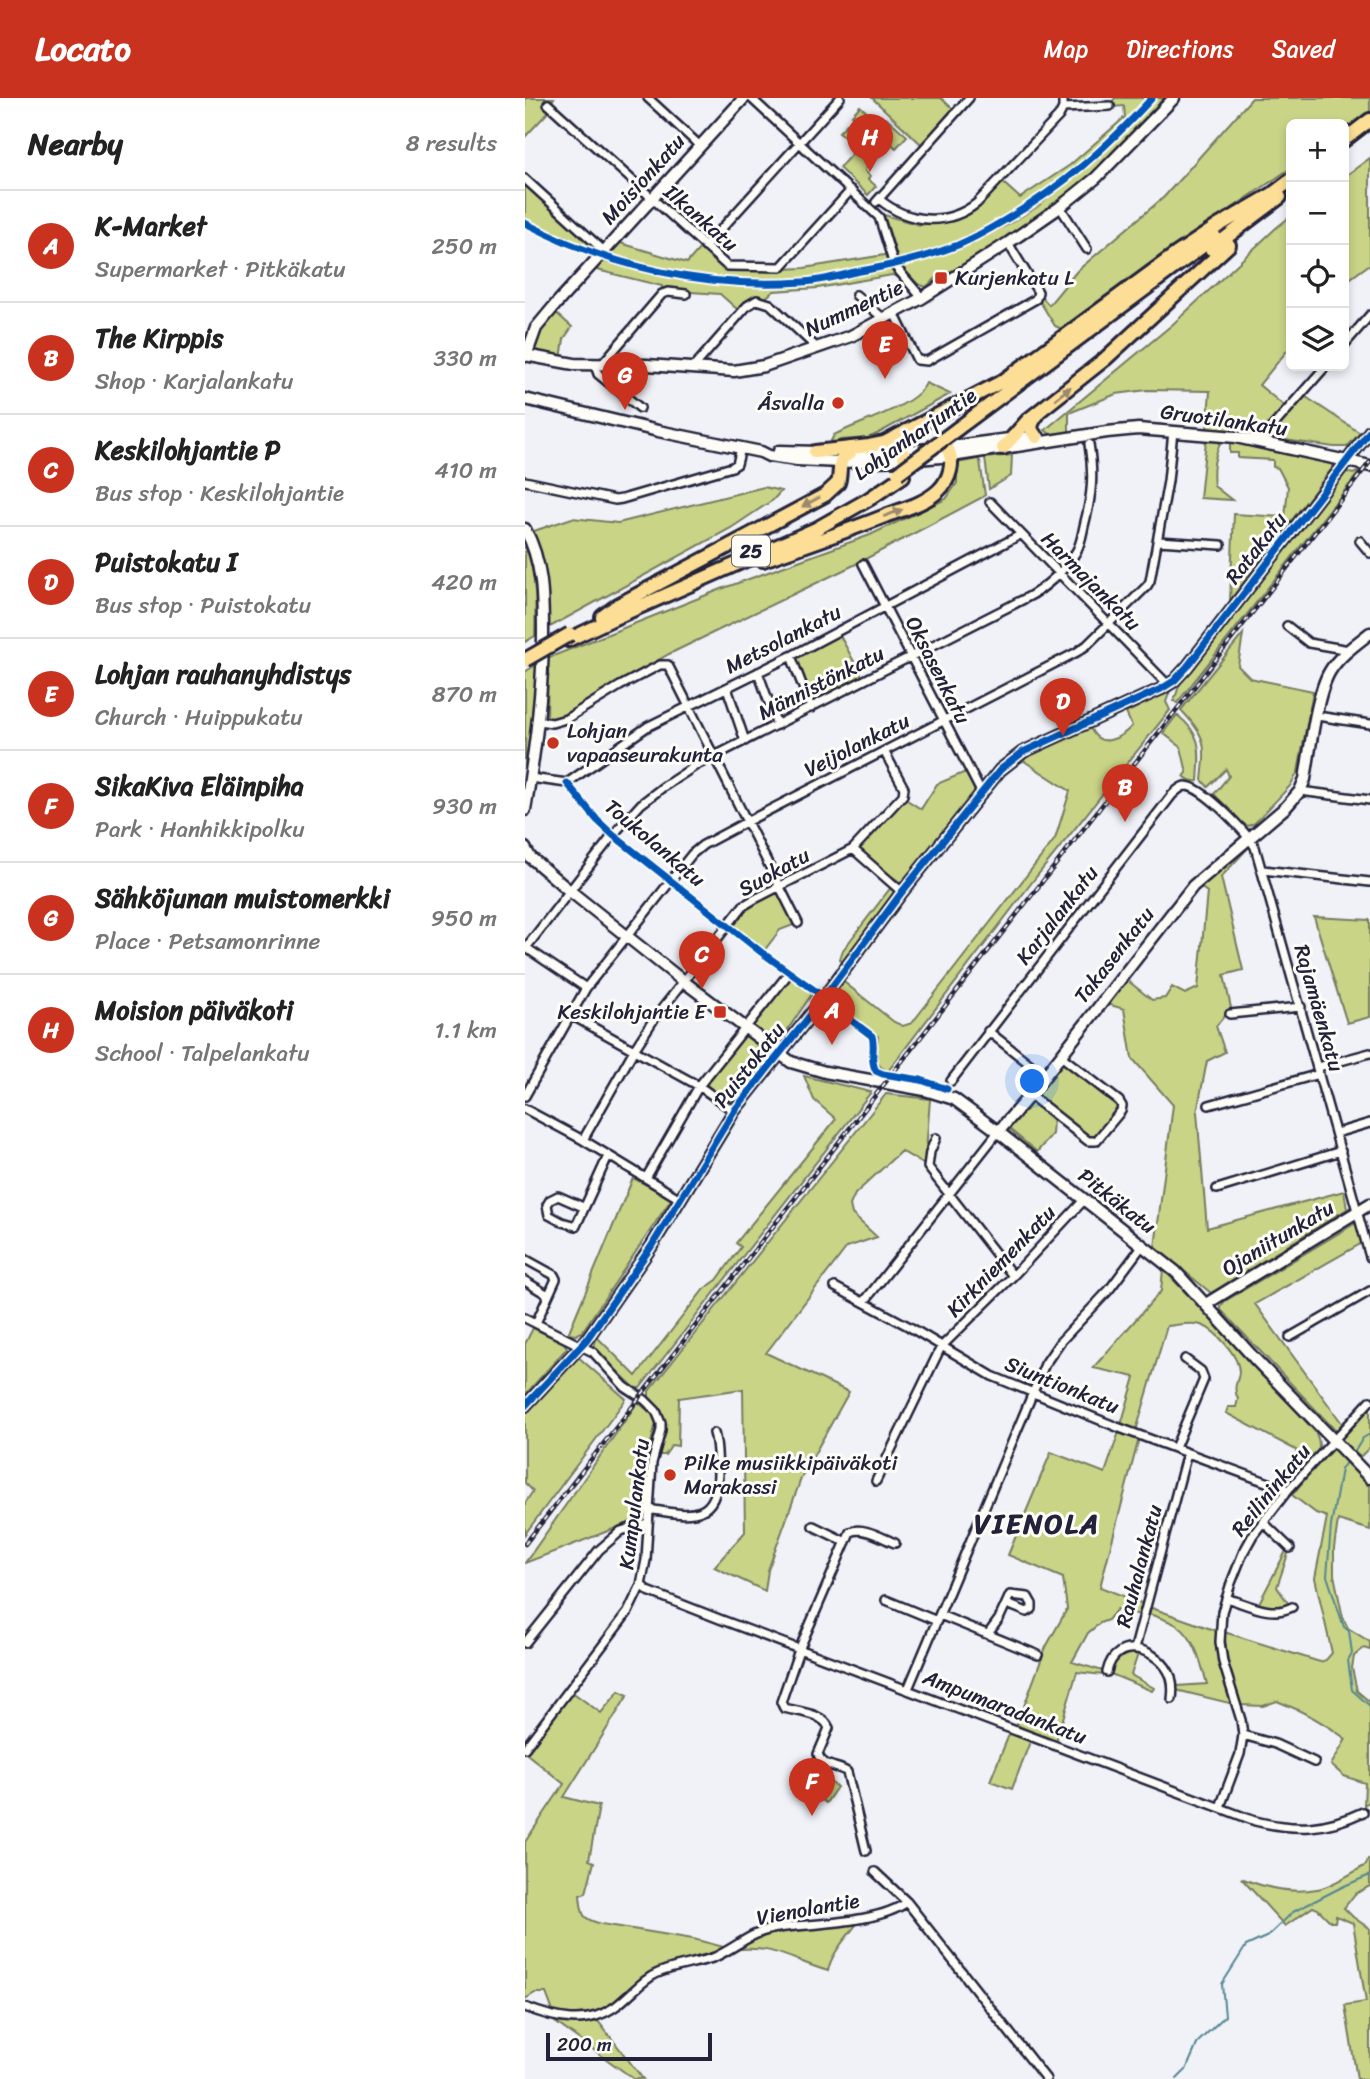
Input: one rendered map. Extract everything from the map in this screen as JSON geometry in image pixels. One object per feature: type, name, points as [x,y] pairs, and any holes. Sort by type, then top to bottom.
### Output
[{"type":"highway","points":[[1349,136],[1370,120]]},
{"type":"highway","points":[[1349,146],[1370,130]]},
{"type":"highway","name":"Lohjanharjuntie","points":[[525,666],[569,637],[816,529],[869,499],[1274,197],[1289,182]]},
{"type":"highway","name":"Lohjanharjuntie","points":[[1274,197],[1286,191]]},
{"type":"highway","points":[[1003,448],[1022,425],[1105,359],[1274,197]]},
{"type":"highway","points":[[815,452],[875,445],[906,432],[1003,380],[1217,226],[1274,197]]},
{"type":"highway","points":[[1037,437],[1031,427],[1042,410]]},
{"type":"highway","points":[[904,456],[902,437],[906,432]]},
{"type":"highway","points":[[712,575],[838,535],[921,502],[946,482],[950,472],[949,452]]},
{"type":"highway","points":[[599,620],[618,605],[825,495],[838,483],[840,463],[845,455],[850,453]]},
{"type":"highway","name":"Lohjanharjuntie","points":[[525,660],[599,620],[793,532],[900,474]]},
{"type":"street","points":[[647,98],[699,145]]},
{"type":"street","name":"Moisionkatu","points":[[526,356],[536,328],[744,98]]},
{"type":"street","points":[[751,98],[879,217],[894,265],[922,298]]},
{"type":"street","points":[[705,247],[840,98]]},
{"type":"street","points":[[870,209],[969,98]]},
{"type":"street","points":[[879,200],[899,214],[911,218],[930,219],[964,211],[977,203],[1059,116],[1063,108],[1063,98]]},
{"type":"street","name":"Nummentie","points":[[526,356],[554,362],[599,365],[745,370],[784,360],[851,336],[922,298],[1060,207],[1096,178],[1174,98]]},
{"type":"street","name":"Ilkankatu","points":[[548,104],[727,266],[781,267],[851,190]]},
{"type":"street","points":[[1063,108],[1110,106]]},
{"type":"street","points":[[525,179],[604,251]]},
{"type":"street","points":[[1060,207],[1087,249]]},
{"type":"street","points":[[894,313],[918,360],[926,361],[1036,299],[1038,295],[1008,243]]},
{"type":"street","points":[[640,408],[598,374],[599,365],[662,294],[687,294]]},
{"type":"street","points":[[856,295],[884,319]]},
{"type":"street","points":[[692,369],[742,311],[757,300],[770,303],[817,348]]},
{"type":"street","points":[[1349,339],[1370,315]]},
{"type":"street","points":[[1263,442],[1266,434],[1322,371]]},
{"type":"street","points":[[525,399],[769,456],[797,460],[840,463],[1003,448],[1071,438]]},
{"type":"street","points":[[525,405],[628,428],[658,431]]},
{"type":"street","name":"Gruotilankatu","points":[[1071,438],[1127,429],[1173,431],[1263,442],[1370,466]]},
{"type":"street","name":"Veijolankatu","points":[[525,1096],[586,988],[692,854],[703,845],[1058,663],[1087,645],[1109,624],[1150,581],[1168,481],[1173,431]]},
{"type":"street","name":"Ratakatu","points":[[1168,685],[1187,667],[1370,431]]},
{"type":"street","points":[[949,452],[1012,437],[1071,438]]},
{"type":"street","name":"Männistönkatu","points":[[525,948],[613,835],[641,804],[681,775],[1047,586],[1076,552],[1088,512],[1093,469],[1089,444]]},
{"type":"street","points":[[525,481],[615,500],[622,499],[732,467],[737,464],[741,449]]},
{"type":"street","points":[[761,452],[770,450],[904,456]]},
{"type":"street","name":"Harmajankatu","points":[[990,502],[1168,685]]},
{"type":"street","points":[[525,529],[537,554],[542,579],[543,660],[539,721],[525,810]]},
{"type":"street","name":"Metsolankatu","points":[[530,778],[567,783],[631,737],[1020,535]]},
{"type":"street","points":[[1158,541],[1221,545]]},
{"type":"street","points":[[1360,541],[1370,553]]},
{"type":"street","name":"Oksasenkatu","points":[[863,564],[981,792]]},
{"type":"street","points":[[1287,626],[1309,643],[1349,650]]},
{"type":"street","name":"Takasenkatu","points":[[865,1302],[1193,886],[1286,807],[1300,791],[1305,779],[1322,689],[1330,670],[1370,633]]},
{"type":"street","points":[[791,656],[811,708]]},
{"type":"street","points":[[539,721],[552,723],[566,719],[620,686],[660,666],[668,665],[798,923]]},
{"type":"street","points":[[758,672],[777,725]]},
{"type":"street","name":"Puistokatu","points":[[525,1406],[582,1346],[630,1280],[734,1111],[824,998],[902,892],[1000,770],[1023,752],[1168,685]]},
{"type":"street","points":[[727,688],[745,741]]},
{"type":"street","points":[[1317,716],[1370,724]]},
{"type":"street","name":"Suokatu","points":[[583,1140],[654,1020],[743,906],[853,849],[903,795],[904,788],[884,751]]},
{"type":"street","name":"Karjalankatu","points":[[951,1081],[1172,795],[1184,786],[1199,789]]},
{"type":"street","name":"Rajamäenkatu","points":[[1199,789],[1249,837],[1255,848],[1370,1257]]},
{"type":"street","points":[[1300,791],[1370,800]]},
{"type":"street","points":[[853,849],[902,892]]},
{"type":"street","name":"Pitkäkatu","points":[[525,850],[538,865],[570,891],[779,1054],[802,1067],[925,1090],[954,1099],[1175,1272],[1254,1358],[1368,1471]]},
{"type":"street","points":[[1263,870],[1370,882]]},
{"type":"street","points":[[525,948],[586,988]]},
{"type":"street","points":[[646,1178],[699,1086],[789,973]]},
{"type":"street","points":[[1230,1014],[1301,1007]]},
{"type":"street","points":[[571,1015],[699,1086],[734,1111]]},
{"type":"street","points":[[988,1031],[1045,1076]]},
{"type":"street","points":[[1209,1105],[1370,1053]]},
{"type":"street","points":[[1030,1095],[1093,1143],[1121,1111],[1119,1101],[1061,1055]]},
{"type":"street","points":[[525,1109],[583,1140],[680,1199]]},
{"type":"street","points":[[1336,1133],[1370,1123]]},
{"type":"street","points":[[936,1138],[928,1167],[1013,1276]]},
{"type":"street","points":[[1217,1189],[1341,1151]]},
{"type":"street","points":[[583,1206],[558,1196],[549,1200],[547,1205],[549,1215],[576,1226],[608,1156]]},
{"type":"street","name":"Kirkniemenkatu","points":[[876,1481],[941,1347],[1085,1199]]},
{"type":"street","name":"Ojaniitunkatu","points":[[1206,1304],[1370,1204]]},
{"type":"street","points":[[908,1689],[1045,1364],[1054,1349],[1109,1290],[1142,1245]]},
{"type":"street","points":[[525,1259],[554,1275],[556,1279],[536,1323]]},
{"type":"street","points":[[525,1281],[548,1295]]},
{"type":"street","name":"Siuntionkatu","points":[[835,1287],[992,1376],[1032,1394],[1288,1490]]},
{"type":"street","points":[[1290,1337],[1370,1291]]},
{"type":"street","points":[[525,1318],[582,1346]]},
{"type":"street","name":"Kumpulankatu","points":[[525,1748],[628,1612],[641,1585],[646,1560],[652,1463],[661,1430],[659,1416],[645,1400],[625,1387],[601,1359],[582,1346]]},
{"type":"street","points":[[1175,1448],[1204,1378],[1201,1371],[1185,1359]]},
{"type":"street","name":"Reilininkatu","points":[[1220,1807],[1240,1754],[1243,1735],[1220,1642],[1219,1625],[1226,1598],[1252,1535],[1288,1490],[1370,1401]]},
{"type":"street","points":[[648,1509],[682,1515],[694,1514],[713,1501],[718,1488],[717,1442],[714,1433]]},
{"type":"street","name":"Rauhalankatu","points":[[1107,1672],[1109,1662],[1115,1655],[1124,1649],[1135,1648],[1187,1453]]},
{"type":"street","points":[[1263,1522],[1290,1548]]},
{"type":"street","points":[[525,1643],[605,1544],[621,1531],[647,1523]]},
{"type":"street","points":[[813,1527],[846,1542]]},
{"type":"street","points":[[866,1850],[847,1772],[825,1764],[819,1758],[828,1724],[817,1717],[784,1708],[781,1702],[799,1650],[850,1532],[854,1529],[862,1530],[895,1543]]},
{"type":"street","name":"Ampumaradankatu","points":[[641,1585],[648,1591],[799,1650],[1255,1821],[1297,1829],[1315,1827],[1363,1812]]},
{"type":"street","points":[[1226,1598],[1272,1612],[1285,1611],[1292,1607]]},
{"type":"street","points":[[886,1600],[988,1634],[1038,1655]]},
{"type":"street","points":[[988,1634],[1007,1604]]},
{"type":"street","points":[[1135,1648],[1158,1659],[1166,1667],[1171,1678],[1172,1699]]},
{"type":"street","points":[[1243,1735],[1275,1744],[1314,1762]]},
{"type":"street","points":[[875,1872],[907,1902],[1046,2079]]},
{"type":"street","name":"Vienolantie","points":[[525,2007],[546,2015],[573,2020],[590,2019],[615,2007],[651,1976],[715,1956],[753,1934],[770,1929],[865,1917],[897,1909],[907,1902]]},
{"type":"green space","points":[[525,98],[554,98],[551,109],[525,137]]},
{"type":"green space","points":[[872,98],[941,98],[953,109],[922,145]]},
{"type":"green space","points":[[1115,98],[1148,98],[1083,163],[1035,199],[958,243],[899,262],[884,215],[920,225],[945,221],[969,212],[1000,180],[1020,198],[1070,165],[1125,117],[1124,106],[1112,107],[1111,103]]},
{"type":"green space","points":[[1157,98],[1164,98],[1088,178],[1020,231],[955,270],[941,274],[926,287],[918,284],[900,266],[960,247],[1007,225],[1037,207],[1096,160]]},
{"type":"green space","points":[[1252,98],[1370,98],[1370,111],[1349,127],[1349,119],[1286,119],[1286,171],[1062,329],[1055,326],[1039,300],[1041,296],[1049,305],[1077,271],[1164,197]]},
{"type":"green space","points":[[860,106],[880,124],[887,118],[907,136],[896,148],[889,142],[866,167],[865,171],[870,176],[868,179],[876,186],[868,195],[839,168],[858,147],[839,132],[854,117],[852,115]]},
{"type":"green space","points":[[1370,158],[1370,264],[1349,279],[1349,182],[1349,173]]},
{"type":"green space","points":[[525,183],[598,250],[595,253],[525,219]]},
{"type":"green space","points":[[1286,220],[1286,352],[1259,385],[1289,410],[1303,395],[1360,433],[1347,447],[1207,429],[1210,391],[1147,390],[1116,394],[1069,413],[1069,433],[1050,434],[1045,430],[1173,324]]},
{"type":"green space","points":[[617,242],[687,263],[701,247],[724,267],[760,270],[804,268],[885,255],[888,265],[803,279],[728,279],[678,272],[606,254]]},
{"type":"green space","points":[[602,261],[675,278],[725,284],[811,284],[891,269],[895,276],[818,288],[774,291],[765,298],[758,297],[739,311],[720,294],[662,290],[662,286],[593,269]]},
{"type":"green space","points":[[554,311],[572,327],[564,339],[561,359],[535,352],[537,335]]},
{"type":"green space","points":[[926,383],[950,394],[868,438],[840,440],[835,445],[829,445],[834,435],[899,406],[911,399]]},
{"type":"green space","points":[[1206,440],[1221,441],[1214,463],[1214,486],[1232,500],[1200,498]]},
{"type":"green space","points":[[1230,442],[1331,464],[1333,467],[1230,600],[1234,514],[1285,517],[1288,487],[1278,468],[1273,467],[1273,460],[1238,458],[1238,453],[1230,453]]},
{"type":"green space","points":[[1012,455],[1011,476],[989,489],[985,458]]},
{"type":"green space","points":[[978,459],[985,495],[981,498],[854,565],[669,654],[559,717],[547,719],[548,658],[724,588],[870,535],[946,499],[957,483],[957,463]]},
{"type":"green space","points":[[1344,471],[1353,474],[1360,471],[1177,703],[1174,701],[1181,680]]},
{"type":"green space","points":[[764,487],[781,491],[773,500],[731,528],[548,628],[546,578],[534,531],[572,518],[618,523]]},
{"type":"green space","points":[[525,546],[534,579],[536,613],[535,636],[525,642]]},
{"type":"green space","points":[[838,632],[863,678],[811,703],[795,656]]},
{"type":"green space","points":[[1243,634],[1238,666],[1250,678],[1313,691],[1298,772],[1290,786],[1255,823],[1248,826],[1214,794],[1229,776],[1226,769],[1208,787],[1202,780],[1203,742],[1196,727],[1181,710]]},
{"type":"green space","points":[[537,664],[531,728],[525,767],[525,672]]},
{"type":"green space","points":[[1171,688],[1166,702],[1170,710],[1036,877],[888,1071],[879,1065],[876,1057],[878,1036],[830,1001],[828,996],[840,979],[894,1022],[903,1026],[912,1023],[1055,839],[1070,791],[1021,759],[1034,749],[1090,727],[1099,738],[1116,738],[1132,726],[1126,713]]},
{"type":"green space","points":[[1177,715],[1196,736],[1198,781],[1184,776],[1187,773],[1181,747],[1163,733]]},
{"type":"green space","points":[[968,771],[979,791],[904,885],[858,850],[904,798],[921,809],[937,784]]},
{"type":"green space","points":[[1247,845],[1249,847],[1221,877],[1243,970],[1224,975],[1231,1008],[1216,1026],[1225,1052],[1207,1061],[1197,1112],[1207,1228],[1344,1191],[1347,1209],[1211,1293],[1155,1247],[1173,1105],[1132,1058],[1124,1009],[1104,1003],[1127,980],[1152,1000],[1165,998],[1172,987],[1185,994],[1198,988],[1207,892],[1200,887]]},
{"type":"green space","points":[[892,886],[900,892],[844,964],[840,959],[843,950]]},
{"type":"green space","points":[[780,890],[796,924],[780,930],[763,952],[731,927],[747,907]]},
{"type":"green space","points":[[1314,917],[1370,920],[1370,1017],[1347,1023]]},
{"type":"green space","points":[[788,977],[812,994],[786,1032],[774,1043],[749,1024]]},
{"type":"green space","points":[[745,1033],[766,1050],[768,1058],[733,1102],[704,1086]]},
{"type":"green space","points":[[1061,1061],[1118,1107],[1093,1139],[1035,1094]]},
{"type":"green space","points":[[804,1076],[871,1092],[640,1388],[635,1388],[593,1348],[597,1337],[636,1376],[704,1289],[717,1280],[741,1247],[736,1243],[836,1119],[814,1100]]},
{"type":"green space","points":[[886,1094],[930,1099],[925,1165],[901,1151],[855,1194],[850,1205],[852,1214],[877,1237],[847,1247],[766,1353],[849,1392],[802,1476],[768,1570],[765,1591],[714,1567],[745,1532],[743,1389],[679,1398],[678,1446],[672,1445],[665,1455],[658,1455],[666,1430],[665,1417],[649,1397],[649,1391]]},
{"type":"green space","points":[[1030,1102],[1045,1111],[1053,1121],[1052,1134],[1037,1152],[1008,1128]]},
{"type":"green space","points":[[633,1178],[672,1198],[582,1332],[576,1335],[568,1334]]},
{"type":"green space","points":[[1356,1223],[1362,1243],[1255,1304],[1344,1426],[1337,1432],[1221,1310],[1221,1306],[1225,1301]]},
{"type":"green space","points":[[1163,1269],[1264,1374],[1316,1433],[1318,1451],[1299,1473],[1296,1450],[1226,1413],[1228,1407],[1236,1407],[1238,1366],[1226,1344],[1201,1325],[1167,1326],[1136,1431],[1121,1425],[1135,1377],[1093,1368],[1161,1291]]},
{"type":"green space","points":[[533,1328],[564,1343],[567,1348],[525,1395],[525,1344]]},
{"type":"green space","points":[[576,1355],[626,1399],[525,1534],[525,1503],[533,1491],[525,1483],[525,1411]]},
{"type":"green space","points":[[638,1402],[654,1416],[656,1423],[646,1463],[642,1518],[525,1563]]},
{"type":"green space","points":[[1370,1405],[1370,1447],[1360,1457],[1338,1438]]},
{"type":"green space","points":[[1119,1432],[1139,1438],[1100,1587],[1144,1604],[1141,1615],[1117,1609],[1108,1620],[1088,1633],[1072,1662],[1103,1671],[1104,1675],[1077,1672],[1056,1742],[1017,1725],[1046,1647],[1067,1609],[1063,1578],[1008,1555],[1051,1452],[1105,1473]]},
{"type":"green space","points":[[1333,1449],[1349,1461],[1370,1488],[1370,1530],[1338,1520],[1334,1548],[1334,1575],[1343,1618],[1348,1628],[1370,1642],[1370,1650],[1364,1648],[1354,1656],[1352,1668],[1357,1691],[1370,1702],[1370,1801],[1364,1805],[1365,1783],[1344,1776],[1331,1765],[1346,1739],[1313,1717],[1277,1701],[1263,1706],[1241,1705],[1228,1662],[1224,1632],[1320,1662],[1332,1653],[1315,1578],[1327,1517],[1316,1513],[1292,1495],[1326,1453]]},
{"type":"green space","points":[[1286,1551],[1289,1551],[1277,1587],[1288,1603],[1277,1608],[1258,1605]]},
{"type":"green space","points":[[1149,1607],[1217,1631],[1217,1641],[1233,1704],[1176,1690],[1177,1686],[1207,1684],[1200,1660],[1184,1631],[1147,1613]]},
{"type":"green space","points":[[1139,1651],[1131,1675],[1154,1688],[1152,1691],[1111,1674],[1113,1659],[1123,1652]]},
{"type":"green space","points":[[619,1691],[628,1695],[564,1797],[599,1806],[589,1860],[594,1862],[586,1893],[580,1895],[582,1912],[586,1918],[602,1924],[693,1939],[724,1947],[706,1956],[652,1971],[596,2013],[578,2016],[554,2014],[546,1993],[535,1993],[525,1999],[525,1842],[564,1784],[527,1754],[572,1692],[601,1713]]},
{"type":"green space","points":[[1012,1732],[1031,1739],[1012,1789],[990,1781]]},
{"type":"green space","points":[[805,1764],[837,1787],[826,1803],[794,1779]]},
{"type":"green space","points":[[1368,1859],[1370,1886],[1355,1894],[1344,1908],[1370,1929],[1370,2079],[1357,2079],[1345,2005],[1366,2002],[1353,1923],[1336,1916],[1335,1922],[1331,1922],[1313,1907],[1285,1926],[1241,1878],[1278,1889],[1317,1889],[1366,1865]]},
{"type":"green space","points":[[859,1921],[836,1951],[828,1971],[771,1951],[732,1950],[756,1936]]},
{"type":"green space","points":[[598,2021],[643,2079],[634,2079],[555,2022],[581,2024]]},
{"type":"waterway","points":[[1355,1451],[1363,1438],[1370,1434]]},
{"type":"waterway","points":[[1347,1461],[1341,1469],[1331,1526],[1327,1576],[1344,1627],[1349,1631],[1352,1653],[1348,1660],[1352,1690],[1370,1706]]},
{"type":"waterway","points":[[1177,2079],[1186,2070],[1198,2042],[1225,2016],[1222,1984],[1246,1946],[1268,1936],[1293,1912],[1370,1875]]},
{"type":"railway","points":[[525,1544],[1370,462]]},
{"type":"cycle path","points":[[525,223],[591,252],[660,272],[731,282],[803,282],[822,279],[933,254],[988,230],[1065,180],[1101,150],[1152,98]]},
{"type":"cycle path","points":[[525,1406],[587,1339],[651,1247],[734,1111],[816,1008],[902,892],[1000,770],[1023,752],[1174,681],[1370,431]]},
{"type":"cycle path","name":"Toukolankatu","points":[[567,783],[613,835],[872,1036],[876,1071],[921,1080],[947,1089]]},
{"type":"place","name":"Moision päiväkoti","points":[[870,172]]},
{"type":"place","name":"Kurjenkatu L","points":[[941,278]]},
{"type":"place","name":"Lohjan rauhanyhdistys","points":[[885,379]]},
{"type":"place","name":"Åsvalla","points":[[838,403]]},
{"type":"place","name":"Sähköjunan muistomerkki","points":[[625,410]]},
{"type":"place","name":"Puistokatu I","points":[[1063,736]]},
{"type":"place","name":"Lohjan vapaaseurakunta","points":[[553,743]]},
{"type":"place","name":"The Kirppis","points":[[1125,822]]},
{"type":"place","name":"Keskilohjantie P","points":[[702,989]]},
{"type":"place","name":"Keskilohjantie E","points":[[720,1012]]},
{"type":"place","name":"K-Market","points":[[832,1045]]},
{"type":"place","name":"Pilke musiikkipäiväkoti Marakassi","points":[[670,1475]]},
{"type":"place","name":"SikaKiva Eläinpiha","points":[[812,1816]]},
{"type":"district","name":"VIENOLA","points":[[1037,1523]]}]
